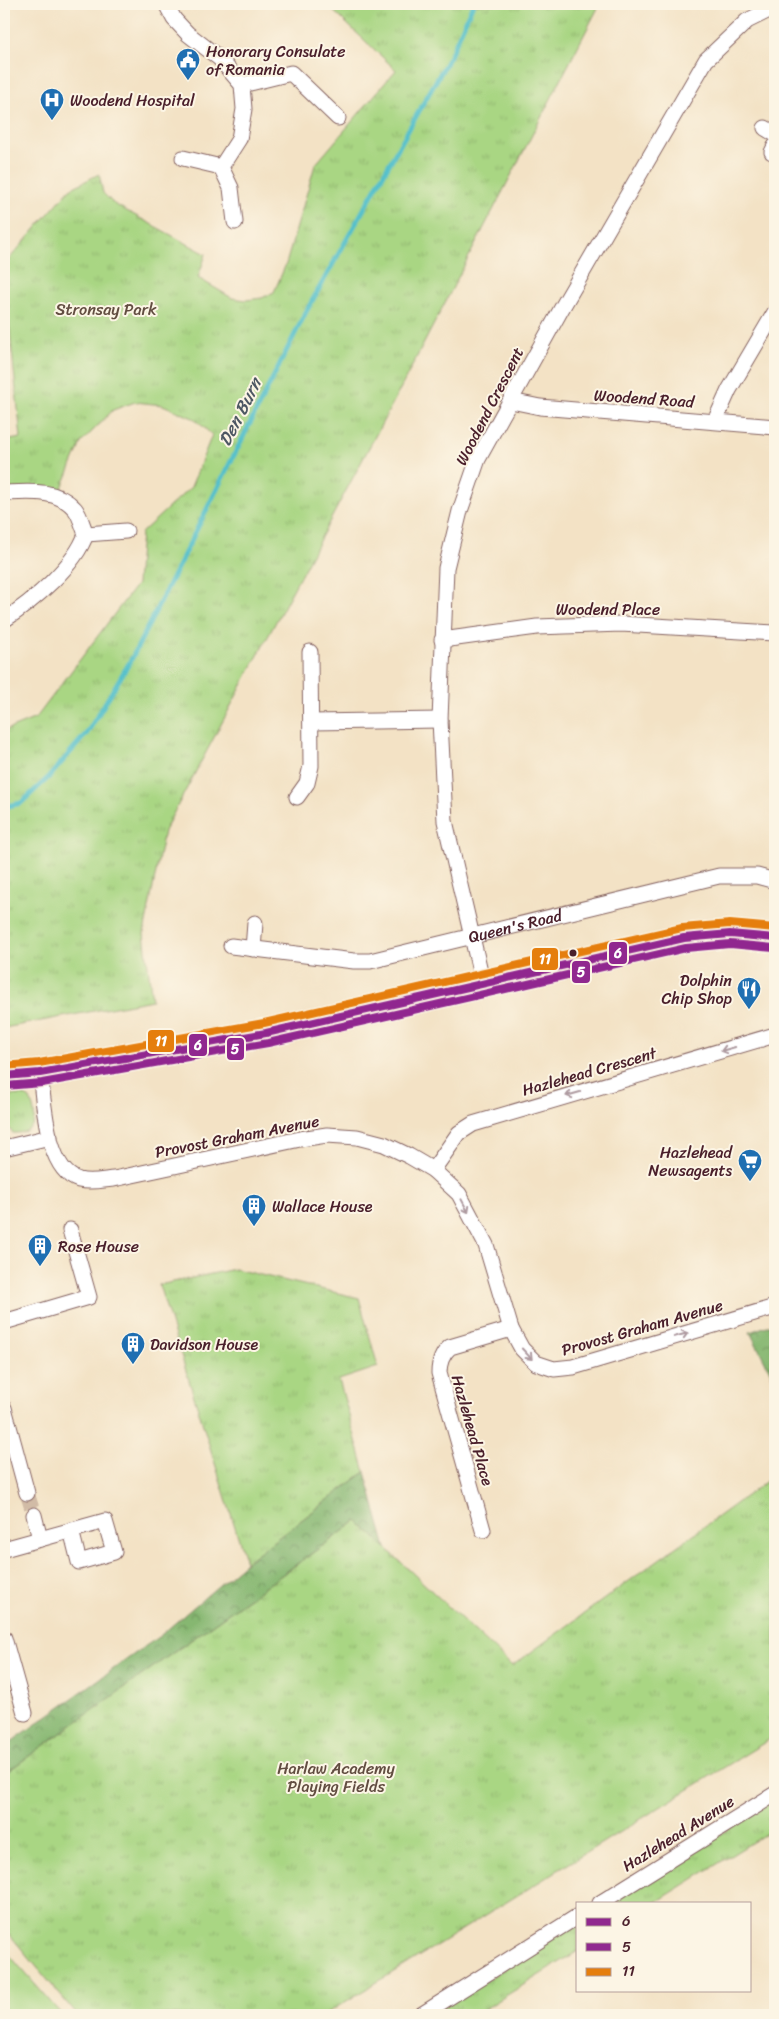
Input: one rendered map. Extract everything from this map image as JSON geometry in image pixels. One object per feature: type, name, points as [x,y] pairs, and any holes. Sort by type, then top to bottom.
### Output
[{"type":"main road","points":[[4,1076],[40,1073],[266,1033],[684,938],[743,933],[775,938]]},
{"type":"street","points":[[166,4],[174,19],[188,34],[219,58],[242,85],[244,109],[239,139],[221,167]]},
{"type":"street","name":"Woodend Crescent","points":[[483,984],[445,821],[440,720],[446,568],[460,511],[478,459],[563,306],[706,60],[747,20],[775,7]]},
{"type":"street","points":[[242,85],[291,73],[338,118]]},
{"type":"street","points":[[182,158],[221,167]]},
{"type":"street","points":[[221,167],[231,188],[235,222]]},
{"type":"street","points":[[716,421],[729,390],[775,312]]},
{"type":"street","name":"Woodend Road","points":[[511,401],[540,407],[775,427]]},
{"type":"street","points":[[4,493],[36,491],[58,497],[75,509],[86,534],[82,547],[48,586],[4,620]]},
{"type":"street","points":[[86,534],[126,531]]},
{"type":"street","name":"Woodend Place","points":[[442,640],[537,627],[611,625],[775,633]]},
{"type":"street","points":[[297,796],[307,784],[311,766],[310,652]]},
{"type":"street","points":[[312,722],[440,720]]},
{"type":"street","name":"Queen's Road","points":[[231,946],[348,960],[370,960],[719,876],[757,876],[775,881]]},
{"type":"street","points":[[253,949],[255,922]]},
{"type":"street","name":"Hazlehead Crescent","points":[[432,1170],[459,1133],[473,1124],[775,1035]]},
{"type":"street","name":"Provost Graham Avenue","points":[[40,1073],[53,1152],[68,1174],[78,1180],[88,1182],[114,1179],[272,1144],[327,1136],[357,1138],[384,1144],[409,1156],[432,1170],[459,1194],[486,1246],[511,1329],[522,1349],[536,1363],[554,1368],[573,1367],[775,1307]]},
{"type":"street","points":[[5,1147],[50,1137]]},
{"type":"street","points":[[4,1322],[89,1297],[70,1230]]},
{"type":"street","name":"Hazlehead Place","points":[[483,1530],[439,1373],[439,1364],[444,1352],[450,1347],[511,1329]]},
{"type":"street","points":[[4,1408],[27,1493]]},
{"type":"street","points":[[34,1515],[40,1539]]},
{"type":"street","points":[[4,1549],[71,1530]]},
{"type":"street","points":[[4,1638],[25,1712]]},
{"type":"street","name":"Hazlehead Avenue","points":[[602,1902],[775,1794]]},
{"type":"street","points":[[421,2015],[576,1917]]},
{"type":"green space","name":"Stronsay Park","points":[[326,4],[600,4],[395,399],[164,831],[144,933],[152,1000],[4,1028],[4,731],[36,718],[137,584],[141,533],[191,487],[212,435],[195,419],[163,405],[135,402],[113,410],[81,443],[58,497],[4,493],[4,441],[21,438],[9,322],[4,321],[4,265],[70,189],[99,174],[103,193],[114,204],[206,254],[198,278],[232,298],[246,300],[262,298],[274,292],[286,264],[315,165],[396,70]]},
{"type":"green space","points":[[4,1095],[24,1095],[30,1099],[34,1118],[31,1127],[26,1131],[13,1133],[4,1122]]},
{"type":"green space","points":[[235,1269],[359,1298],[378,1367],[339,1380],[365,1472],[246,1562],[159,1285]]},
{"type":"green space","points":[[775,1323],[775,1381],[750,1332]]},
{"type":"green space","points":[[365,1472],[386,1548],[357,1521],[4,1774],[4,1744],[11,1742],[161,1635],[246,1562]]},
{"type":"green space","name":"Harlaw Academy Playing Fields","points":[[775,1475],[775,1736],[324,2015],[77,2015],[4,1928],[4,1774],[357,1521],[512,1666]]},
{"type":"green space","points":[[775,1800],[775,1828],[657,1902],[613,1902]]},
{"type":"green space","points":[[576,1924],[576,1952],[475,2015],[430,2015]]},
{"type":"green space","points":[[5,1950],[62,2015],[4,2015]]},
{"type":"waterway","name":"Den Burn","points":[[4,807],[21,803],[49,777],[87,733],[131,660],[307,310],[450,56],[473,4]]},
{"type":"tunnel","points":[[27,1493],[34,1515]]},
{"type":"transit line","name":"11","points":[[4,1066],[39,1063],[264,1023],[682,928],[730,924],[775,928]]},
{"type":"transit line","name":"6","points":[[4,1076],[40,1073],[266,1033],[684,938],[730,934],[775,938]]},
{"type":"transit line","name":"5","points":[[5,1086],[42,1083],[268,1043],[686,948],[730,944],[774,948]]},
{"type":"place","name":"Honorary Consulate of Romania","points":[[188,81]]},
{"type":"place","name":"Woodend Hospital","points":[[52,121]]},
{"type":"place","name":"Dolphin Chip Shop","points":[[749,1010]]},
{"type":"place","name":"Hazlehead Newsagents","points":[[750,1182]]},
{"type":"place","name":"Wallace House","points":[[254,1227]]},
{"type":"place","name":"Rose House","points":[[40,1267]]},
{"type":"place","name":"Davidson House","points":[[133,1365]]}]
